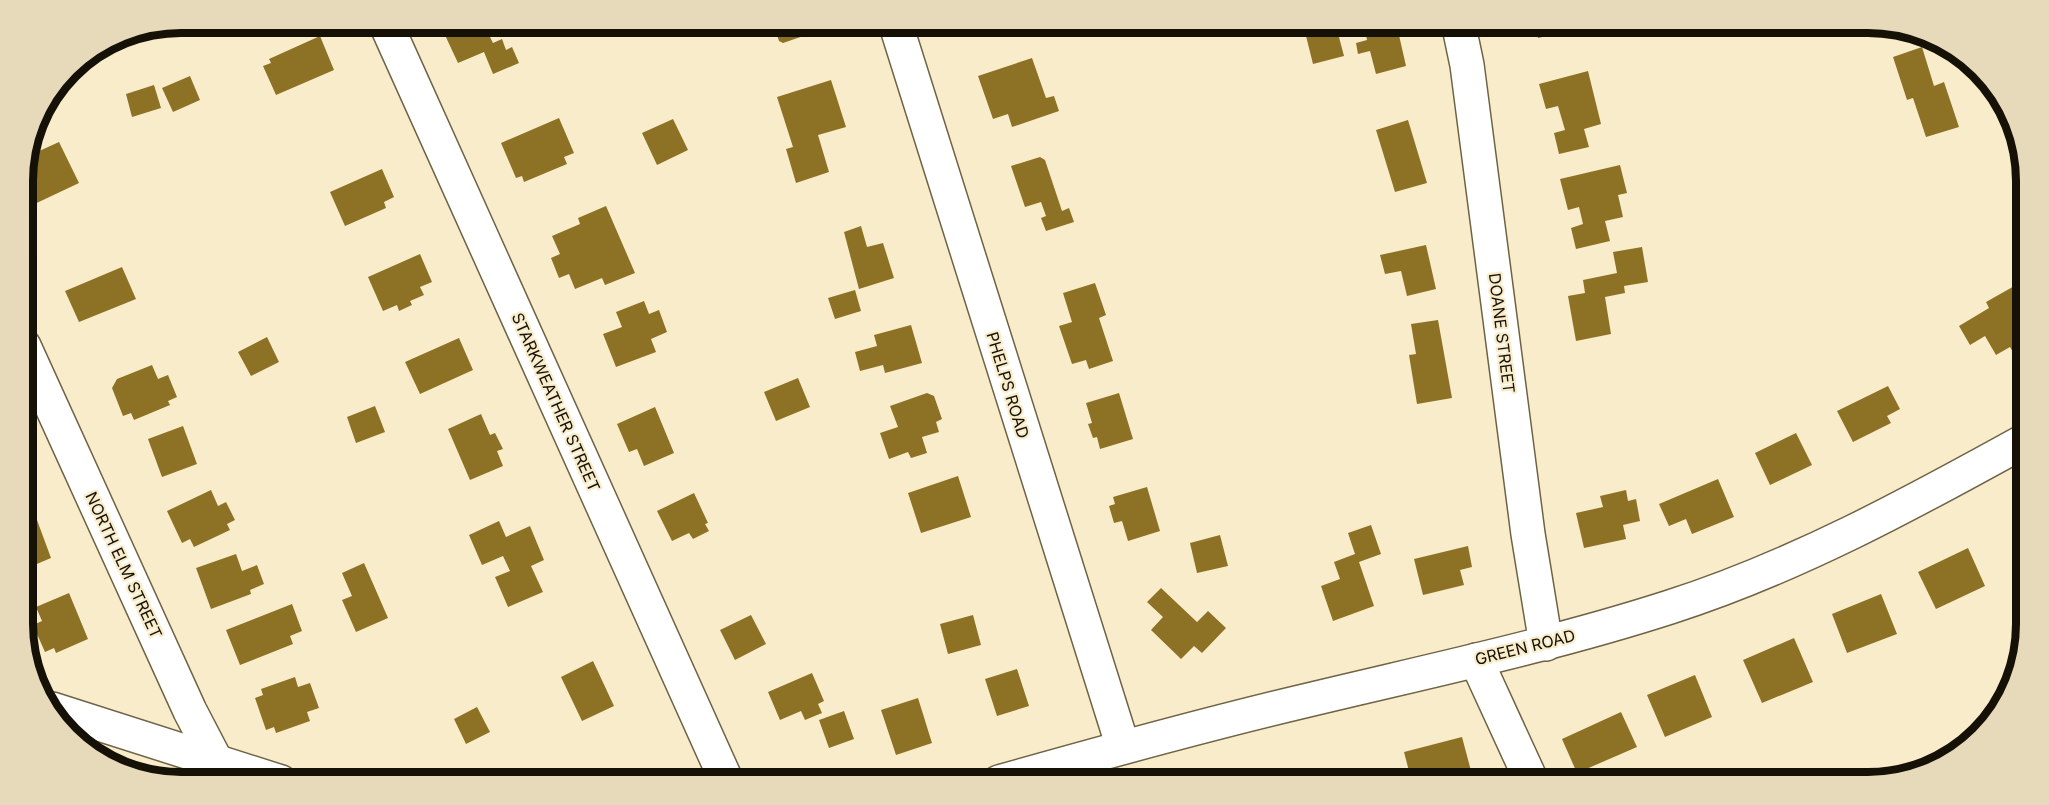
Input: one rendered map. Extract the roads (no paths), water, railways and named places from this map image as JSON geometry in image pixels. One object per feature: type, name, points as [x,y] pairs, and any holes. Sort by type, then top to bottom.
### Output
[{"type":"street","name":"STARKWEATHER STREET","points":[[390,33],[722,772]]},
{"type":"street","name":"PHELPS ROAD","points":[[898,33],[1123,747]]},
{"type":"street","name":"DOANE STREET","points":[[1460,33],[1467,65],[1528,534],[1546,644]]},
{"type":"street","name":"NORTH ELM STREET","points":[[33,366],[190,711],[222,772]]},
{"type":"street","name":"GREEN ROAD","points":[[1034,772],[1123,747],[1546,644],[1672,606],[1779,566],[1873,521],[2016,445]]},
{"type":"street","points":[[1476,660],[1527,772]]},
{"type":"street","points":[[63,713],[222,772]]}]
